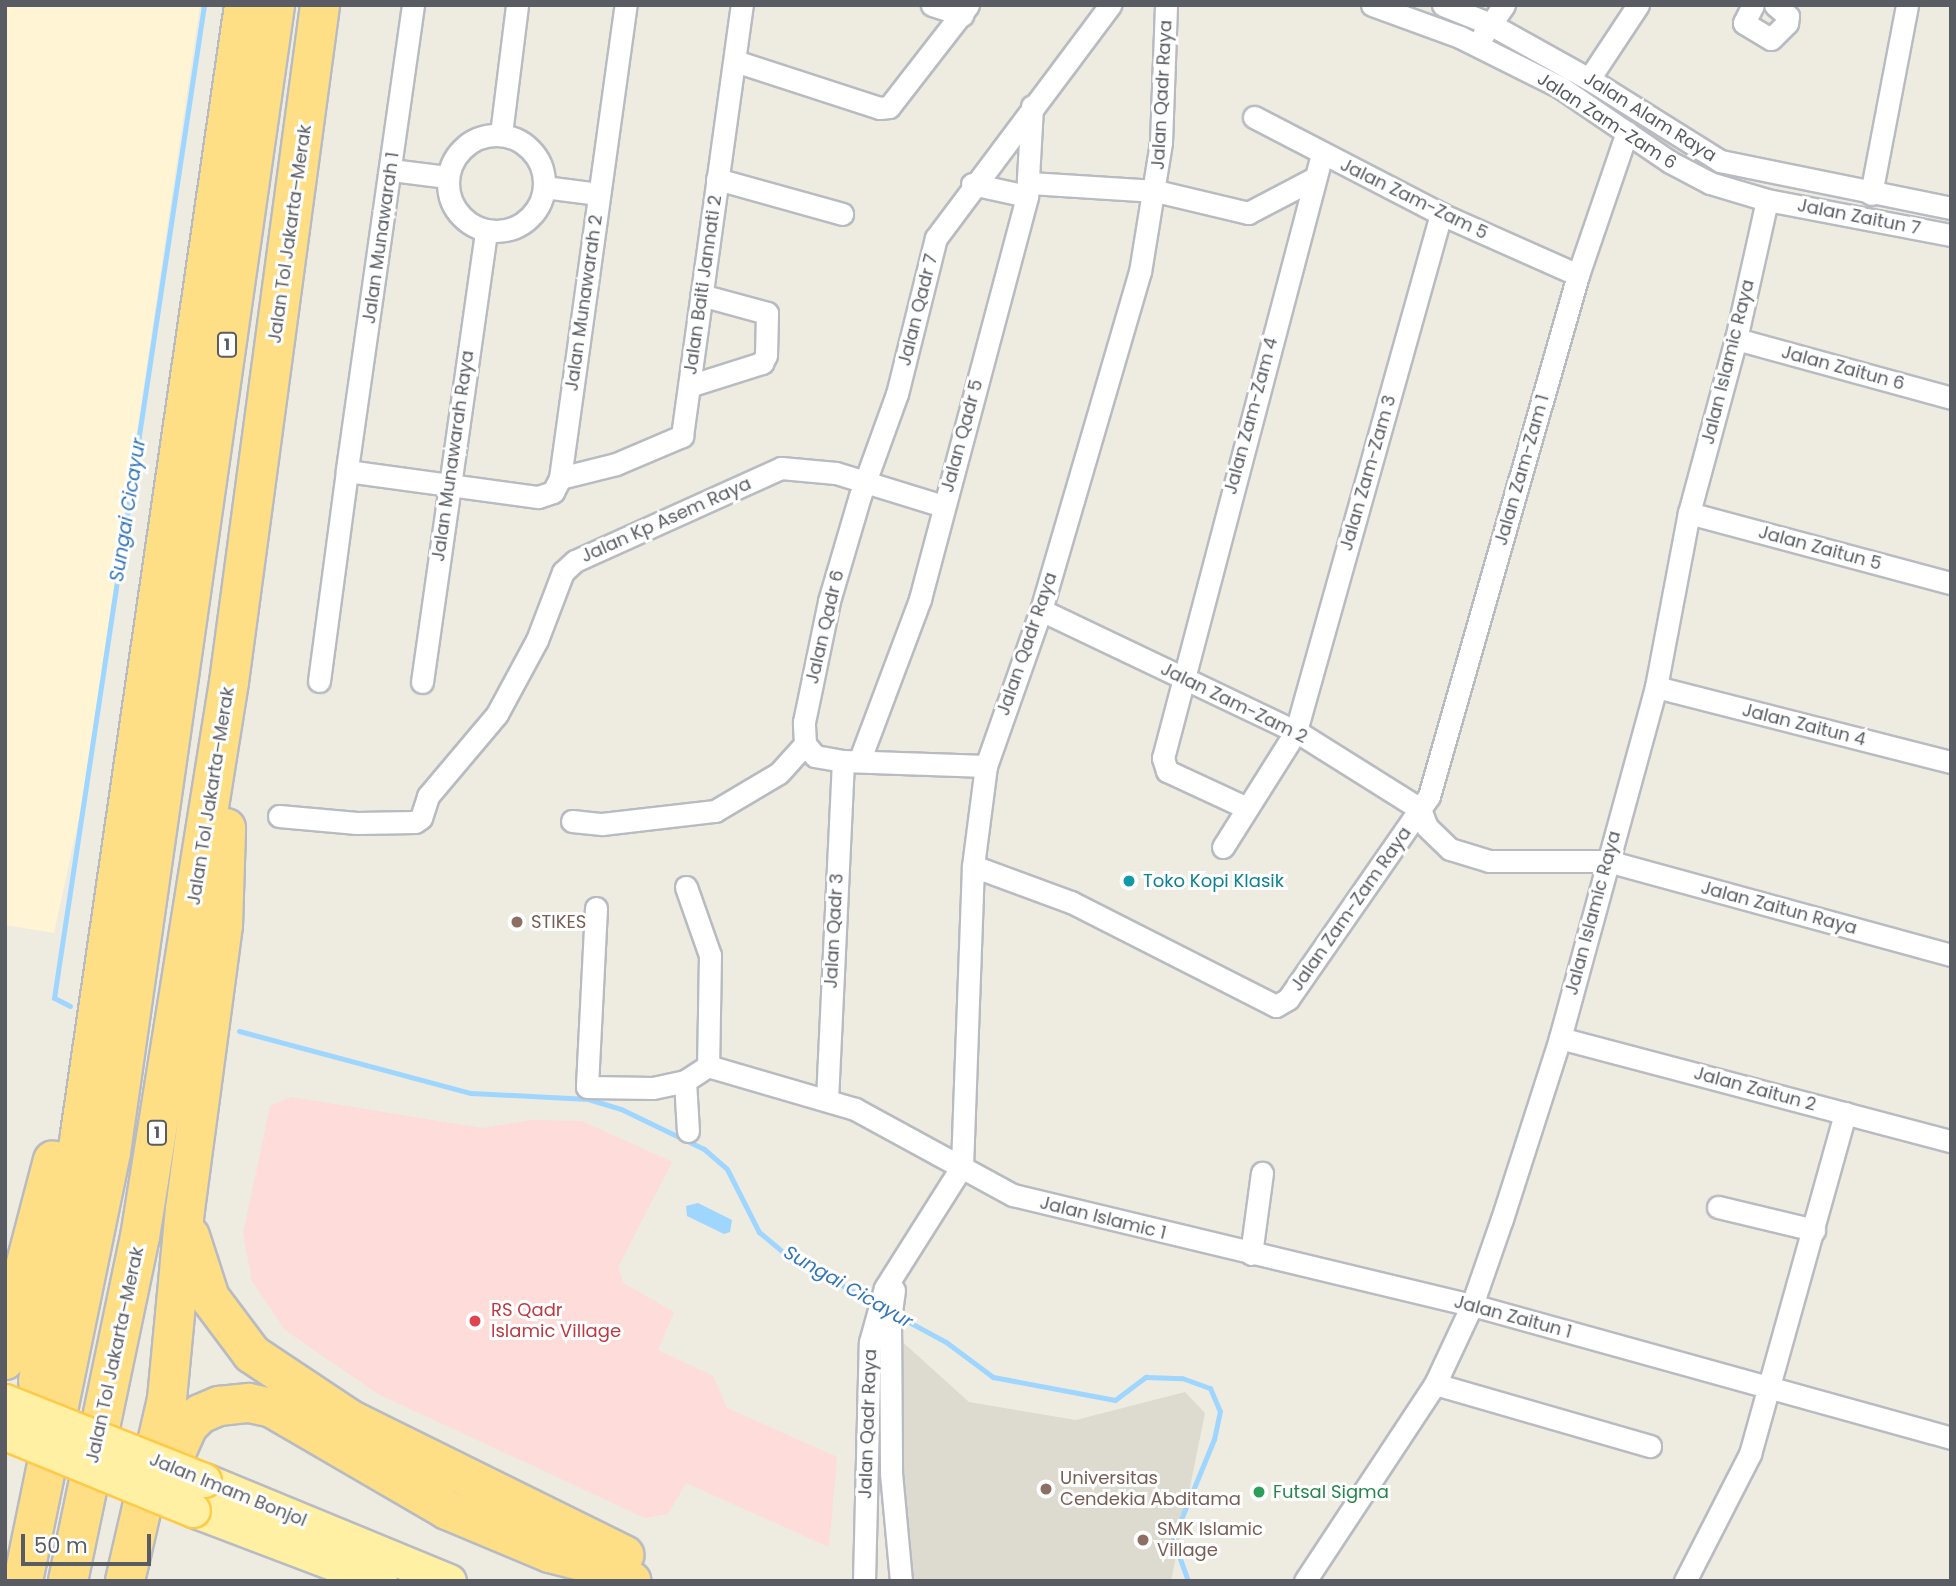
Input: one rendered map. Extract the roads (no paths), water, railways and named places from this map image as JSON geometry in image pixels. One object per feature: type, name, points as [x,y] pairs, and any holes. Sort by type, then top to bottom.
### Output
[{"type":"highway","name":"Jalan Tol Jakarta–Merak","points":[[68,1581],[140,1237],[229,682],[320,5]]},
{"type":"highway","points":[[21,1581],[33,1408],[114,906],[252,6]]},
{"type":"highway","name":"1","points":[[21,1581],[111,1152],[252,6]]},
{"type":"highway","points":[[125,1581],[167,1399],[185,1210],[223,926],[229,682]]},
{"type":"highway","points":[[5,1360],[11,1320],[114,906]]},
{"type":"highway","points":[[185,1210],[193,1254],[210,1298],[252,1354],[351,1420],[605,1545],[646,1567],[657,1581]]},
{"type":"highway","points":[[138,1581],[156,1506],[188,1426],[200,1414],[219,1406],[249,1403],[282,1413],[447,1510],[550,1553],[605,1567],[631,1581]]},
{"type":"main road","name":"Jalan Imam Bonjol","points":[[5,1401],[380,1581]]},
{"type":"main road","name":"Jalan Imam Bonjol","points":[[5,1433],[199,1495],[449,1581]]},
{"type":"street","name":"Jalan Munawarah 1","points":[[319,681],[413,5]]},
{"type":"street","points":[[500,134],[517,5]]},
{"type":"street","name":"Jalan Munawarah 2","points":[[560,478],[626,5]]},
{"type":"street","name":"Jalan Baiti Jannati 2","points":[[560,478],[616,464],[682,436],[742,5]]},
{"type":"street","points":[[736,61],[880,108],[888,107],[965,10],[932,5]]},
{"type":"street","name":"Jalan Qadr 7","points":[[862,490],[897,394],[936,238],[972,184],[1110,5]]},
{"type":"street","name":"Jalan Qadr Raya","points":[[863,1581],[864,1432],[870,1342],[883,1317],[892,1285],[962,1166],[973,866],[986,766],[1041,610],[1140,272],[1156,191],[1166,5]]},
{"type":"street","name":"Jalan Zam-Zam 6","points":[[1372,5],[1478,45],[1560,87],[1710,183],[1767,200]]},
{"type":"street","name":"Jalan Alam Raya","points":[[1443,5],[1490,24],[1589,79],[1720,161],[1871,194],[1951,208]]},
{"type":"street","points":[[1478,45],[1504,5]]},
{"type":"street","points":[[1589,79],[1638,5]]},
{"type":"street","points":[[1753,5],[1744,23],[1771,39],[1787,23],[1788,16],[1775,5]]},
{"type":"street","points":[[1871,194],[1907,5]]},
{"type":"street","name":"Jalan Qadr 5","points":[[852,760],[920,599],[1029,189],[1032,106]]},
{"type":"street","name":"Jalan Zam-Zam 5","points":[[1254,117],[1441,214],[1578,275]]},
{"type":"street","name":"Jalan Zam-Zam 1","points":[[1420,809],[1429,796],[1578,275],[1627,132]]},
{"type":"street","points":[[500,134],[519,140],[533,152],[542,168],[544,187],[539,207],[526,222],[507,231],[486,232],[456,212],[447,177],[452,163],[471,141],[500,134]]},
{"type":"street","name":"Jalan Zam-Zam 4","points":[[1247,808],[1164,767],[1183,678],[1313,179],[1322,154]]},
{"type":"street","points":[[391,170],[447,177]]},
{"type":"street","points":[[717,179],[842,214]]},
{"type":"street","points":[[972,184],[1029,189],[1156,191],[1256,212],[1313,179]]},
{"type":"street","points":[[544,187],[599,194]]},
{"type":"street","name":"Jalan Zaitun 7","points":[[1767,200],[1951,234]]},
{"type":"street","name":"Jalan Islamic Raya","points":[[1306,1581],[1435,1384],[1472,1305],[1559,1038],[1656,687],[1689,513],[1736,339],[1767,200]]},
{"type":"street","name":"Jalan Zam-Zam 3","points":[[1223,847],[1296,731],[1441,214]]},
{"type":"street","name":"Jalan Munawarah Raya","points":[[422,682],[447,484],[486,232]]},
{"type":"street","points":[[689,386],[762,363],[766,355],[767,313],[701,295]]},
{"type":"street","name":"Jalan Zaitun 6","points":[[1736,339],[1951,398]]},
{"type":"street","name":"Jalan Kp Asem Raya","points":[[279,816],[357,823],[415,822],[421,818],[428,796],[497,714],[537,640],[563,572],[575,561],[781,468],[799,466],[836,473],[862,490]]},
{"type":"street","points":[[347,471],[538,498],[553,492],[560,478]]},
{"type":"street","points":[[862,490],[943,506]]},
{"type":"street","name":"Jalan Qadr 6","points":[[810,750],[804,722],[820,637],[862,490]]},
{"type":"street","name":"Jalan Zaitun 5","points":[[1689,513],[1951,583]]},
{"type":"street","name":"Jalan Zam-Zam 2","points":[[1041,610],[1296,731],[1420,809]]},
{"type":"street","name":"Jalan Zaitun 4","points":[[1656,687],[1951,762]]},
{"type":"street","points":[[572,821],[602,824],[715,811],[779,774],[810,750],[852,760],[986,766]]},
{"type":"street","name":"Jalan Qadr 3","points":[[827,1100],[852,760]]},
{"type":"street","name":"Jalan Zam-Zam Raya","points":[[1420,809],[1427,827],[1443,844],[1489,861],[1606,861]]},
{"type":"street","name":"Jalan Zam-Zam Raya","points":[[973,866],[1071,902],[1276,1006],[1288,999],[1420,809]]},
{"type":"street","name":"Jalan Zaitun Raya","points":[[1606,861],[1951,955]]},
{"type":"street","points":[[596,908],[587,1087],[637,1089],[685,1081],[708,1066],[710,955],[686,887]]},
{"type":"street","name":"Jalan Zaitun 2","points":[[1559,1038],[1951,1141]]},
{"type":"street","name":"Jalan Islamic 1","points":[[708,1066],[855,1109],[1013,1195],[1251,1254]]},
{"type":"street","points":[[685,1081],[688,1131]]},
{"type":"street","points":[[1685,1581],[1751,1454],[1772,1388],[1845,1113]]},
{"type":"street","points":[[1251,1254],[1262,1173]]},
{"type":"street","points":[[1718,1207],[1814,1230]]},
{"type":"street","name":"Jalan Zaitun 1","points":[[1251,1254],[1472,1305],[1951,1437]]},
{"type":"street","name":"Jalan Qadr Raya","points":[[883,1317],[891,1473],[901,1581]]},
{"type":"street","points":[[1435,1384],[1650,1446]]},
{"type":"water","points":[[698,1203],[732,1220],[730,1232],[724,1234],[687,1216],[686,1206]]},
{"type":"waterway","name":"Sungai Cicayur","points":[[70,1006],[54,998],[204,5]]},
{"type":"waterway","name":"Sungai Cicayur","points":[[239,1031],[471,1093],[588,1099],[621,1109],[704,1149],[727,1169],[759,1232],[788,1256],[875,1303]]},
{"type":"waterway","name":"Sungai Cicayur","points":[[896,1315],[946,1342],[993,1377],[1115,1400],[1146,1377],[1182,1378],[1210,1388],[1220,1411],[1214,1439],[1173,1539],[1188,1581]]},
{"type":"place","name":"Toko Kopi Klasik","points":[[1129,881]]},
{"type":"place","name":"STIKES","points":[[517,922]]},
{"type":"place","name":"RS Qadr Islamic Village","points":[[475,1321]]},
{"type":"place","name":"Universitas Cendekia Abditama","points":[[1046,1489]]},
{"type":"place","name":"Futsal Sigma","points":[[1259,1492]]},
{"type":"place","name":"SMK Islamic Village","points":[[1143,1540]]}]
